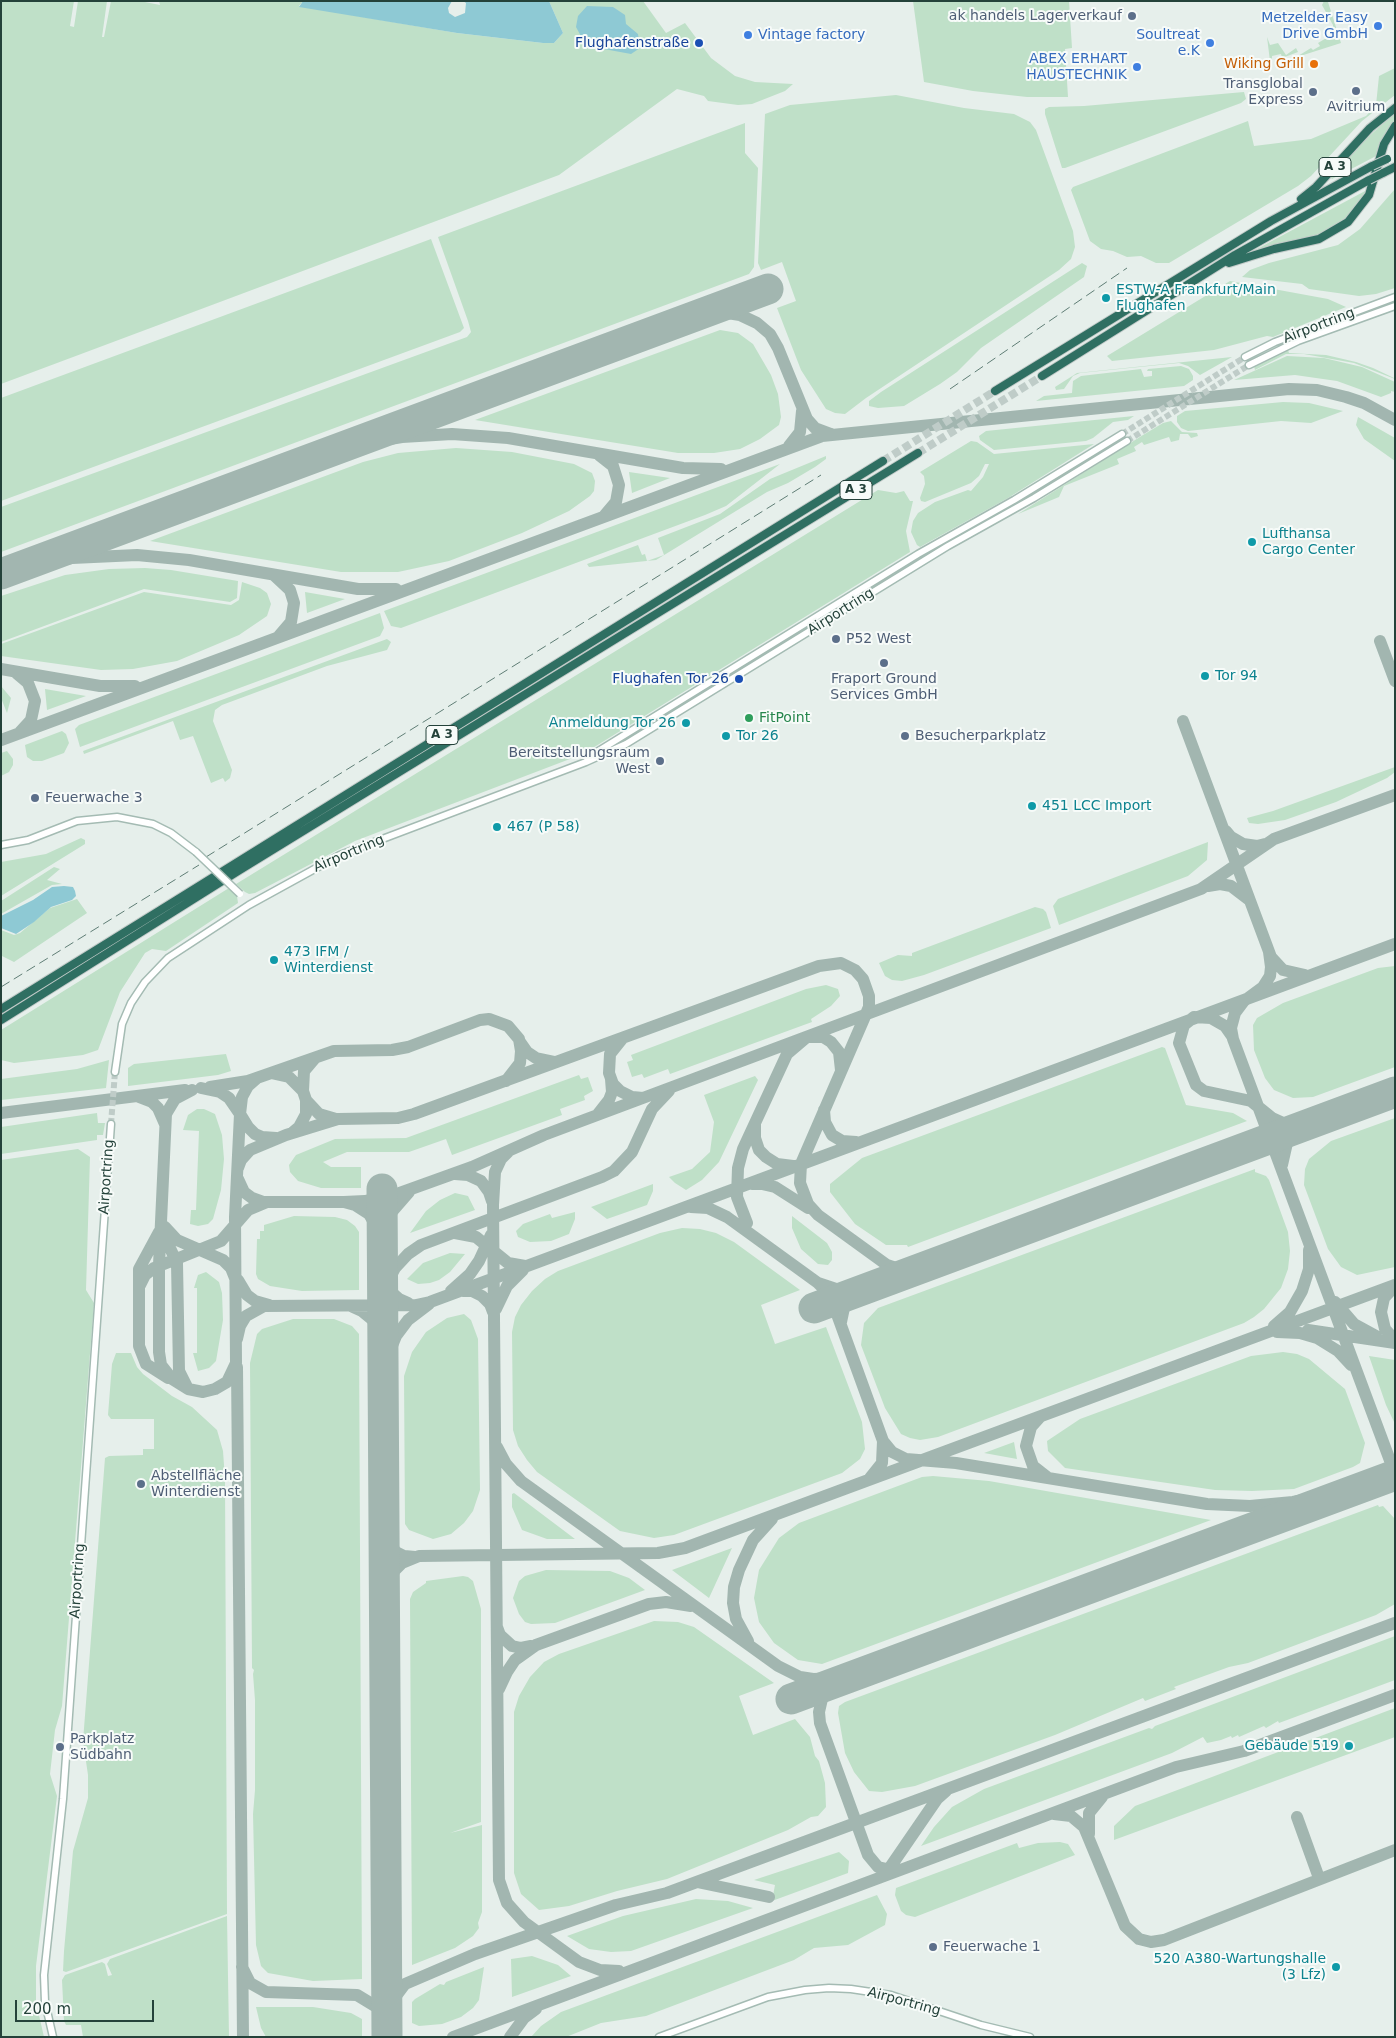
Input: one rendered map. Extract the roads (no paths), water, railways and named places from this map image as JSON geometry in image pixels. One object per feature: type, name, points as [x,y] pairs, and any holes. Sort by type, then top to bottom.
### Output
[{"type":"highway","name":"A 3","points":[[1271,221],[1312,190],[1367,132],[1395,108]]},
{"type":"highway","points":[[1210,270],[1258,253],[1319,239],[1348,222],[1369,195],[1384,144],[1395,126]]},
{"type":"highway","name":"A 3","points":[[995,391],[1271,221],[1391,157]]},
{"type":"highway","name":"A 3","points":[[1042,376],[1210,270],[1279,229],[1395,167]]},
{"type":"highway","name":"A 3","points":[[1,1020],[213,887],[918,453]]},
{"type":"highway","name":"A 3","points":[[1,1009],[883,461]]},
{"type":"street","name":"Airportring","points":[[1245,357],[1275,342],[1395,297]]},
{"type":"street","name":"Airportring","points":[[1249,365],[1298,341],[1395,306]]},
{"type":"street","name":"Airportring","points":[[552,774],[606,747],[918,554],[1014,500],[1122,434]]},
{"type":"street","name":"Airportring","points":[[115,1072],[122,1024],[131,1003],[145,982],[168,958],[249,905],[340,855],[599,757],[632,741],[948,546],[1034,498],[1127,441]]},
{"type":"street","points":[[1,845],[28,840],[77,821],[117,817],[153,824],[171,833],[196,852],[249,905]]},
{"type":"street","name":"Airportring","points":[[53,2037],[45,2002],[44,1975],[63,1799],[111,1124]]},
{"type":"street","name":"Airportring","points":[[659,2037],[768,1998],[805,1990],[829,1988],[859,1990],[891,1996],[1004,2031],[1030,2037]]},
{"type":"water","points":[[303,1],[452,1],[448,8],[449,13],[455,17],[465,13],[466,3],[463,1],[549,1],[563,33],[554,43],[543,43],[457,33],[299,7]]},
{"type":"water","points":[[587,6],[613,7],[625,15],[626,24],[638,34],[640,48],[631,54],[593,47],[582,38],[576,27],[578,16]]},
{"type":"water","points":[[52,887],[73,887],[76,896],[72,900],[51,907],[16,934],[1,928],[1,916],[33,900]]},
{"type":"tunnel","points":[[1122,434],[1245,357]]},
{"type":"tunnel","points":[[1127,441],[1249,365]]},
{"type":"tunnel","points":[[918,453],[1042,376]]},
{"type":"tunnel","points":[[883,461],[995,391]]},
{"type":"tunnel","points":[[111,1124],[115,1072]]},
{"type":"railway","points":[[950,389],[1127,268]]},
{"type":"railway","points":[[206,857],[821,475]]},
{"type":"railway","points":[[1,987],[199,865]]},
{"type":"place","name":"ak handels Lagerverkauf","points":[[1132,16]]},
{"type":"place","name":"Metzelder Easy Drive GmbH","points":[[1378,26]]},
{"type":"place","name":"Vintage factory","points":[[748,35]]},
{"type":"place","name":"Flughafenstraße","points":[[699,43]]},
{"type":"place","name":"Soultreat e.K","points":[[1210,43]]},
{"type":"place","name":"Wiking Grill","points":[[1314,64]]},
{"type":"place","name":"ABEX ERHART HAUSTECHNIK","points":[[1137,67]]},
{"type":"place","name":"Avitrium","points":[[1356,91]]},
{"type":"place","name":"Transglobal Express","points":[[1313,92]]},
{"type":"place","name":"ESTW-A Frankfurt/Main Flughafen","points":[[1106,298]]},
{"type":"place","name":"Lufthansa Cargo Center","points":[[1252,542]]},
{"type":"place","name":"P52 West","points":[[836,639]]},
{"type":"place","name":"Fraport Ground Services GmbH","points":[[884,663]]},
{"type":"place","name":"Tor 94","points":[[1205,676]]},
{"type":"place","name":"Flughafen Tor 26","points":[[739,679]]},
{"type":"place","name":"FitPoint","points":[[749,718]]},
{"type":"place","name":"Anmeldung Tor 26","points":[[686,723]]},
{"type":"place","name":"Tor 26","points":[[726,736]]},
{"type":"place","name":"Besucherparkplatz","points":[[905,736]]},
{"type":"place","name":"Bereitstellungsraum West","points":[[660,761]]},
{"type":"place","name":"Feuerwache 3","points":[[35,798]]},
{"type":"place","name":"451 LCC Import","points":[[1032,806]]},
{"type":"place","name":"467 (P 58)","points":[[497,827]]},
{"type":"place","name":"473 IFM / Winterdienst","points":[[274,960]]},
{"type":"place","name":"Abstellfläche Winterdienst","points":[[141,1484]]},
{"type":"place","name":"Gebäude 519","points":[[1349,1746]]},
{"type":"place","name":"Parkplatz Südbahn","points":[[60,1747]]},
{"type":"place","name":"Feuerwache 1","points":[[933,1947]]},
{"type":"place","name":"520 A380-Wartungshalle (3 Lfz)","points":[[1336,1967]]}]
